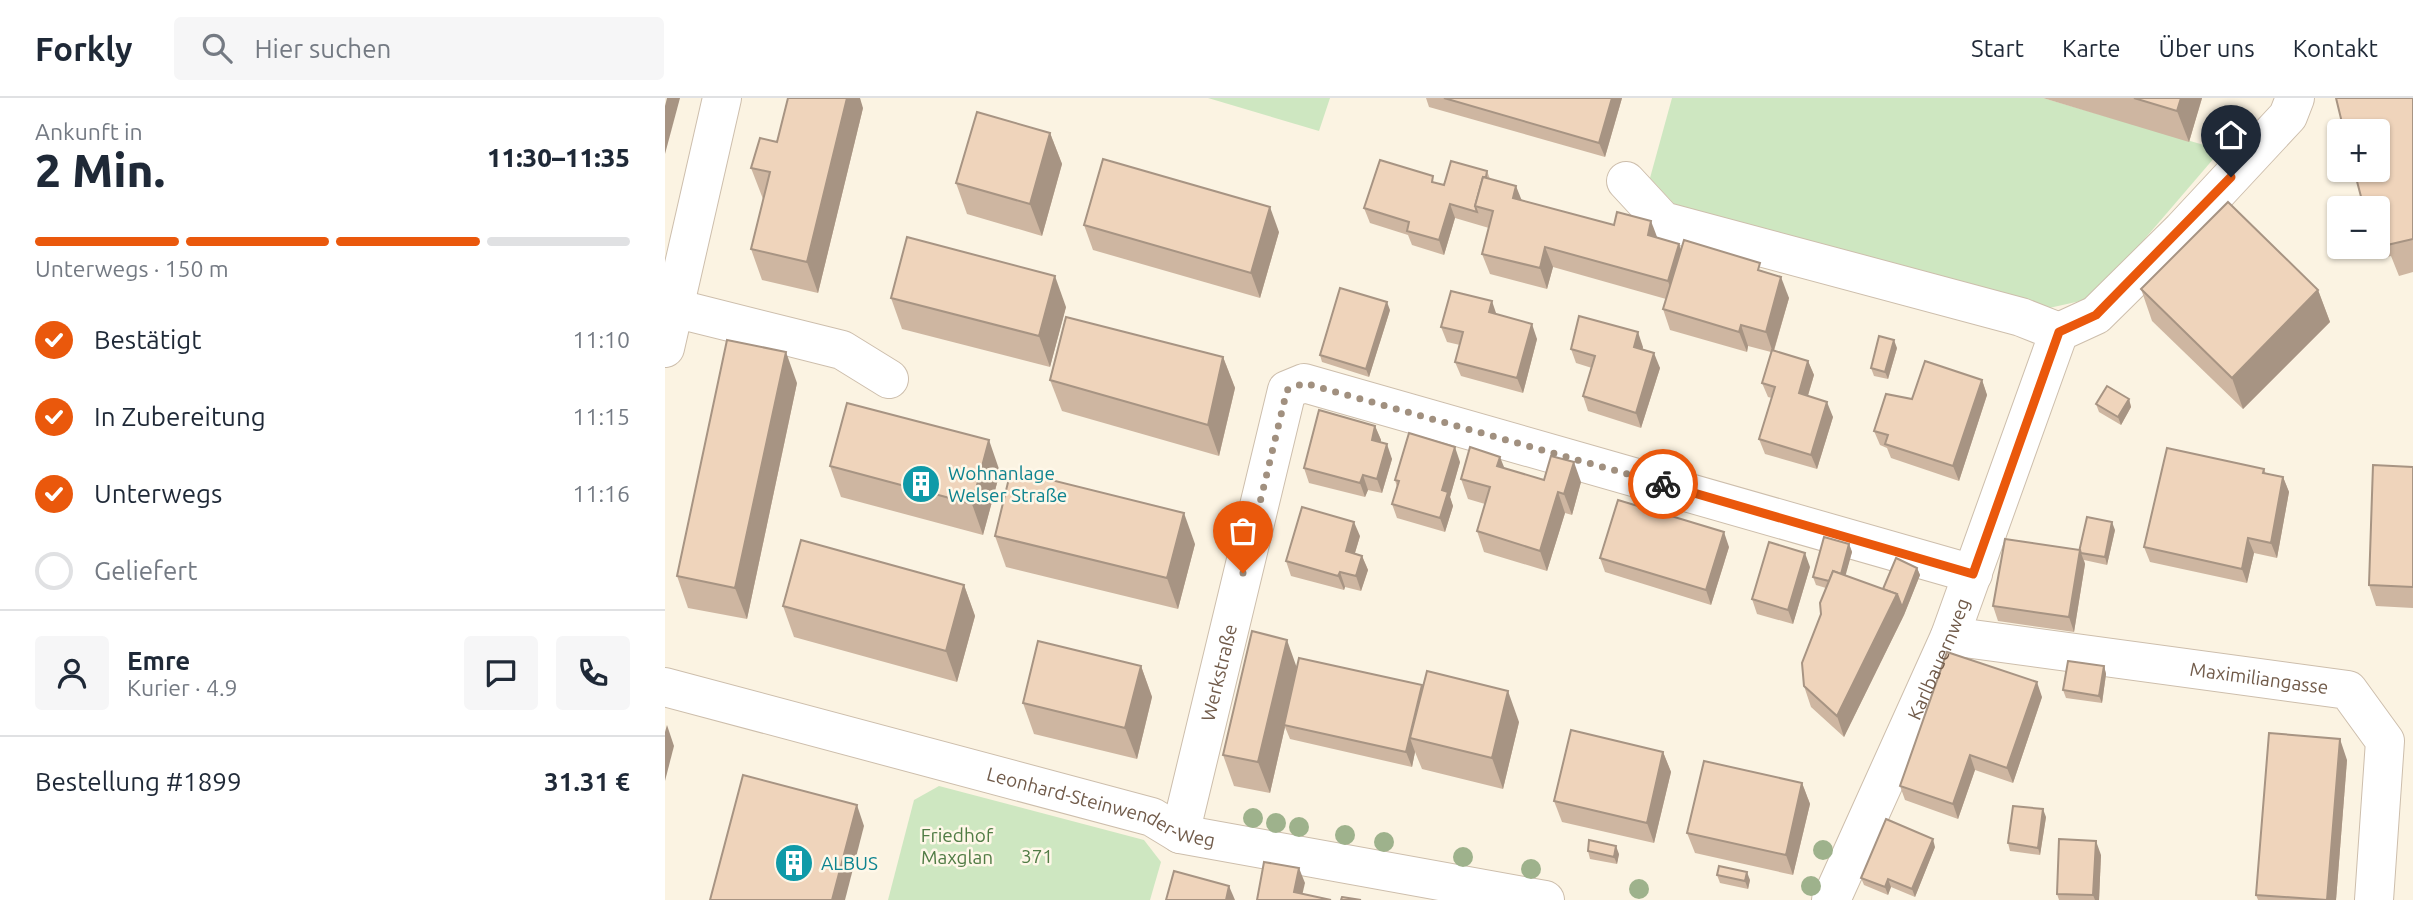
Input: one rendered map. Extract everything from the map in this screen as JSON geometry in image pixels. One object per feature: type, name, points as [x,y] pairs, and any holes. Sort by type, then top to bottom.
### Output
[{"type":"street","points":[[665,348],[722,98]]},
{"type":"street","points":[[1626,181],[1663,221],[2021,317],[2059,332],[2096,315],[2106,306],[2288,116],[2295,98]]},
{"type":"street","points":[[674,308],[842,350],[889,379]]},
{"type":"street","name":"Karlbauernweg","points":[[1831,900],[1950,636],[2059,332]]},
{"type":"street","name":"Werkstraße","points":[[1180,834],[1287,390],[1304,383],[1973,574]]},
{"type":"street","name":"Maximiliangasse","points":[[1950,636],[2348,690],[2385,741],[2374,900]]},
{"type":"street","name":"Leonhard-Steinwender-Weg","points":[[665,687],[1152,817],[1180,834],[1545,900]]},
{"type":"green space","points":[[1208,98],[1330,98],[1319,131]]},
{"type":"green space","points":[[1672,98],[2043,98],[2221,150],[2094,298],[2049,308],[1679,209],[1650,178]]},
{"type":"green space","name":"Friedhof Maxglan","points":[[939,786],[1144,840],[1161,862],[1150,900],[888,900],[914,800]]},
{"type":"building","points":[[788,98],[847,98],[807,262],[751,249],[770,172],[751,168],[760,138],[777,142]]},
{"type":"building","points":[[1444,98],[1612,98],[1599,143]]},
{"type":"building","points":[[2134,98],[2181,98],[2177,111]]},
{"type":"building","points":[[2336,98],[2413,98],[2413,239],[2390,244],[2390,196],[2361,196],[2357,182],[2390,182],[2390,119],[2341,119]]},
{"type":"building","points":[[977,112],[1050,133],[1030,204],[956,183]]},
{"type":"building","points":[[1103,159],[1270,207],[1251,273],[1084,225]]},
{"type":"building","points":[[1380,160],[1433,176],[1432,182],[1444,185],[1451,161],[1487,171],[1475,206],[1477,212],[1450,204],[1439,240],[1407,231],[1409,222],[1364,208]]},
{"type":"building","points":[[1483,177],[1516,186],[1513,198],[1614,225],[1617,212],[1651,221],[1648,235],[1679,244],[1668,281],[1545,247],[1540,268],[1482,254],[1493,211],[1475,206]]},
{"type":"building","points":[[2228,202],[2318,290],[2232,378],[2141,289]]},
{"type":"building","points":[[907,237],[1055,276],[1039,336],[891,298]]},
{"type":"building","points":[[1684,240],[1760,263],[1758,270],[1781,277],[1766,332],[1741,325],[1739,332],[1663,309]]},
{"type":"building","points":[[1340,288],[1387,302],[1366,369],[1320,355]]},
{"type":"building","points":[[1451,291],[1492,301],[1489,312],[1532,324],[1517,378],[1455,362],[1463,332],[1441,327]]},
{"type":"building","points":[[1579,316],[1638,332],[1634,347],[1654,353],[1636,413],[1583,396],[1595,356],[1571,349]]},
{"type":"building","points":[[1066,317],[1223,357],[1208,425],[1050,380]]},
{"type":"building","points":[[1879,336],[1894,340],[1885,372],[1871,368]]},
{"type":"building","points":[[727,340],[786,352],[735,588],[677,576]]},
{"type":"building","points":[[1772,350],[1808,361],[1799,393],[1827,402],[1811,455],[1759,439],[1775,387],[1762,383]]},
{"type":"building","points":[[1925,361],[1982,380],[1953,466],[1885,444],[1888,435],[1874,431],[1886,394],[1912,399]]},
{"type":"building","points":[[2107,386],[2129,399],[2118,417],[2096,404]]},
{"type":"building","points":[[847,403],[989,440],[972,504],[830,466]]},
{"type":"building","points":[[1319,410],[1375,426],[1372,440],[1387,444],[1377,479],[1363,475],[1360,483],[1304,468]]},
{"type":"building","points":[[1409,433],[1455,447],[1442,490],[1448,492],[1440,518],[1392,504],[1399,481],[1395,480]]},
{"type":"building","points":[[1470,447],[1500,457],[1497,466],[1544,480],[1551,456],[1574,462],[1564,494],[1558,492],[1540,551],[1477,531],[1490,487],[1461,479]]},
{"type":"building","points":[[2167,448],[2264,469],[2263,473],[2283,477],[2271,543],[2248,538],[2242,569],[2144,547]]},
{"type":"building","points":[[2373,465],[2413,467],[2413,587],[2369,585]]},
{"type":"building","points":[[1011,470],[1184,513],[1167,578],[995,536]]},
{"type":"building","points":[[1618,500],[1724,532],[1706,590],[1600,558]]},
{"type":"building","points":[[1302,507],[1354,522],[1346,551],[1362,556],[1356,576],[1340,572],[1338,576],[1286,561]]},
{"type":"building","points":[[2087,517],[2112,522],[2105,557],[2081,553],[2080,550],[2079,552]]},
{"type":"building","points":[[1824,537],[1849,544],[1841,574],[1833,571],[1829,581],[1813,577]]},
{"type":"building","points":[[2005,539],[2080,550],[2069,617],[1993,606]]},
{"type":"building","points":[[801,540],[964,585],[946,651],[783,606]]},
{"type":"building","points":[[1769,542],[1805,553],[1788,610],[1752,599]]},
{"type":"building","points":[[1896,558],[1917,568],[1902,607],[1897,594],[1883,589]]},
{"type":"building","points":[[1833,571],[1897,594],[1837,716],[1804,686],[1802,663],[1821,614],[1820,603]]},
{"type":"building","points":[[1252,631],[1287,640],[1258,762],[1223,755]]},
{"type":"building","points":[[1038,641],[1141,666],[1125,728],[1023,703]]},
{"type":"building","points":[[1947,652],[2037,682],[2007,768],[1970,755],[1953,804],[1900,786]]},
{"type":"building","points":[[1299,658],[1422,685],[1406,752],[1284,725]]},
{"type":"building","points":[[2068,661],[2104,666],[2099,696],[2063,690]]},
{"type":"building","points":[[1427,671],[1508,691],[1492,758],[1410,738]]},
{"type":"building","points":[[1571,730],[1663,752],[1647,823],[1554,801]]},
{"type":"building","points":[[2269,733],[2340,739],[2327,900],[2256,895]]},
{"type":"building","points":[[1704,761],[1802,783],[1786,855],[1687,833]]},
{"type":"building","name":"ALBUS","points":[[743,775],[857,805],[832,900],[710,900]]},
{"type":"building","points":[[2013,806],[2043,809],[2038,848],[2008,843]]},
{"type":"building","points":[[1886,819],[1933,839],[1912,889],[1888,879],[1885,887],[1861,878]]},
{"type":"building","points":[[2059,839],[2096,841],[2093,895],[2057,894]]},
{"type":"building","points":[[1589,840],[1616,846],[1614,857],[1588,851]]},
{"type":"building","points":[[1264,862],[1299,868],[1294,892],[1331,900],[1257,900]]},
{"type":"building","points":[[1719,866],[1747,872],[1745,881],[1717,875]]},
{"type":"building","points":[[1174,871],[1229,886],[1226,900],[1166,900]]},
{"type":"way so far","points":[[1243,573],[1287,390],[1304,383],[1663,484]]},
{"type":"place","name":"Wohnanlage Welser Straße","points":[[921,484]]},
{"type":"place","name":"ALBUS","points":[[794,863]]},
{"type":"route","points":[[1663,484],[1973,574],[2059,332],[2096,315],[2231,177]]},
{"type":"park label","name":"371","points":[[1037,856]]}]
